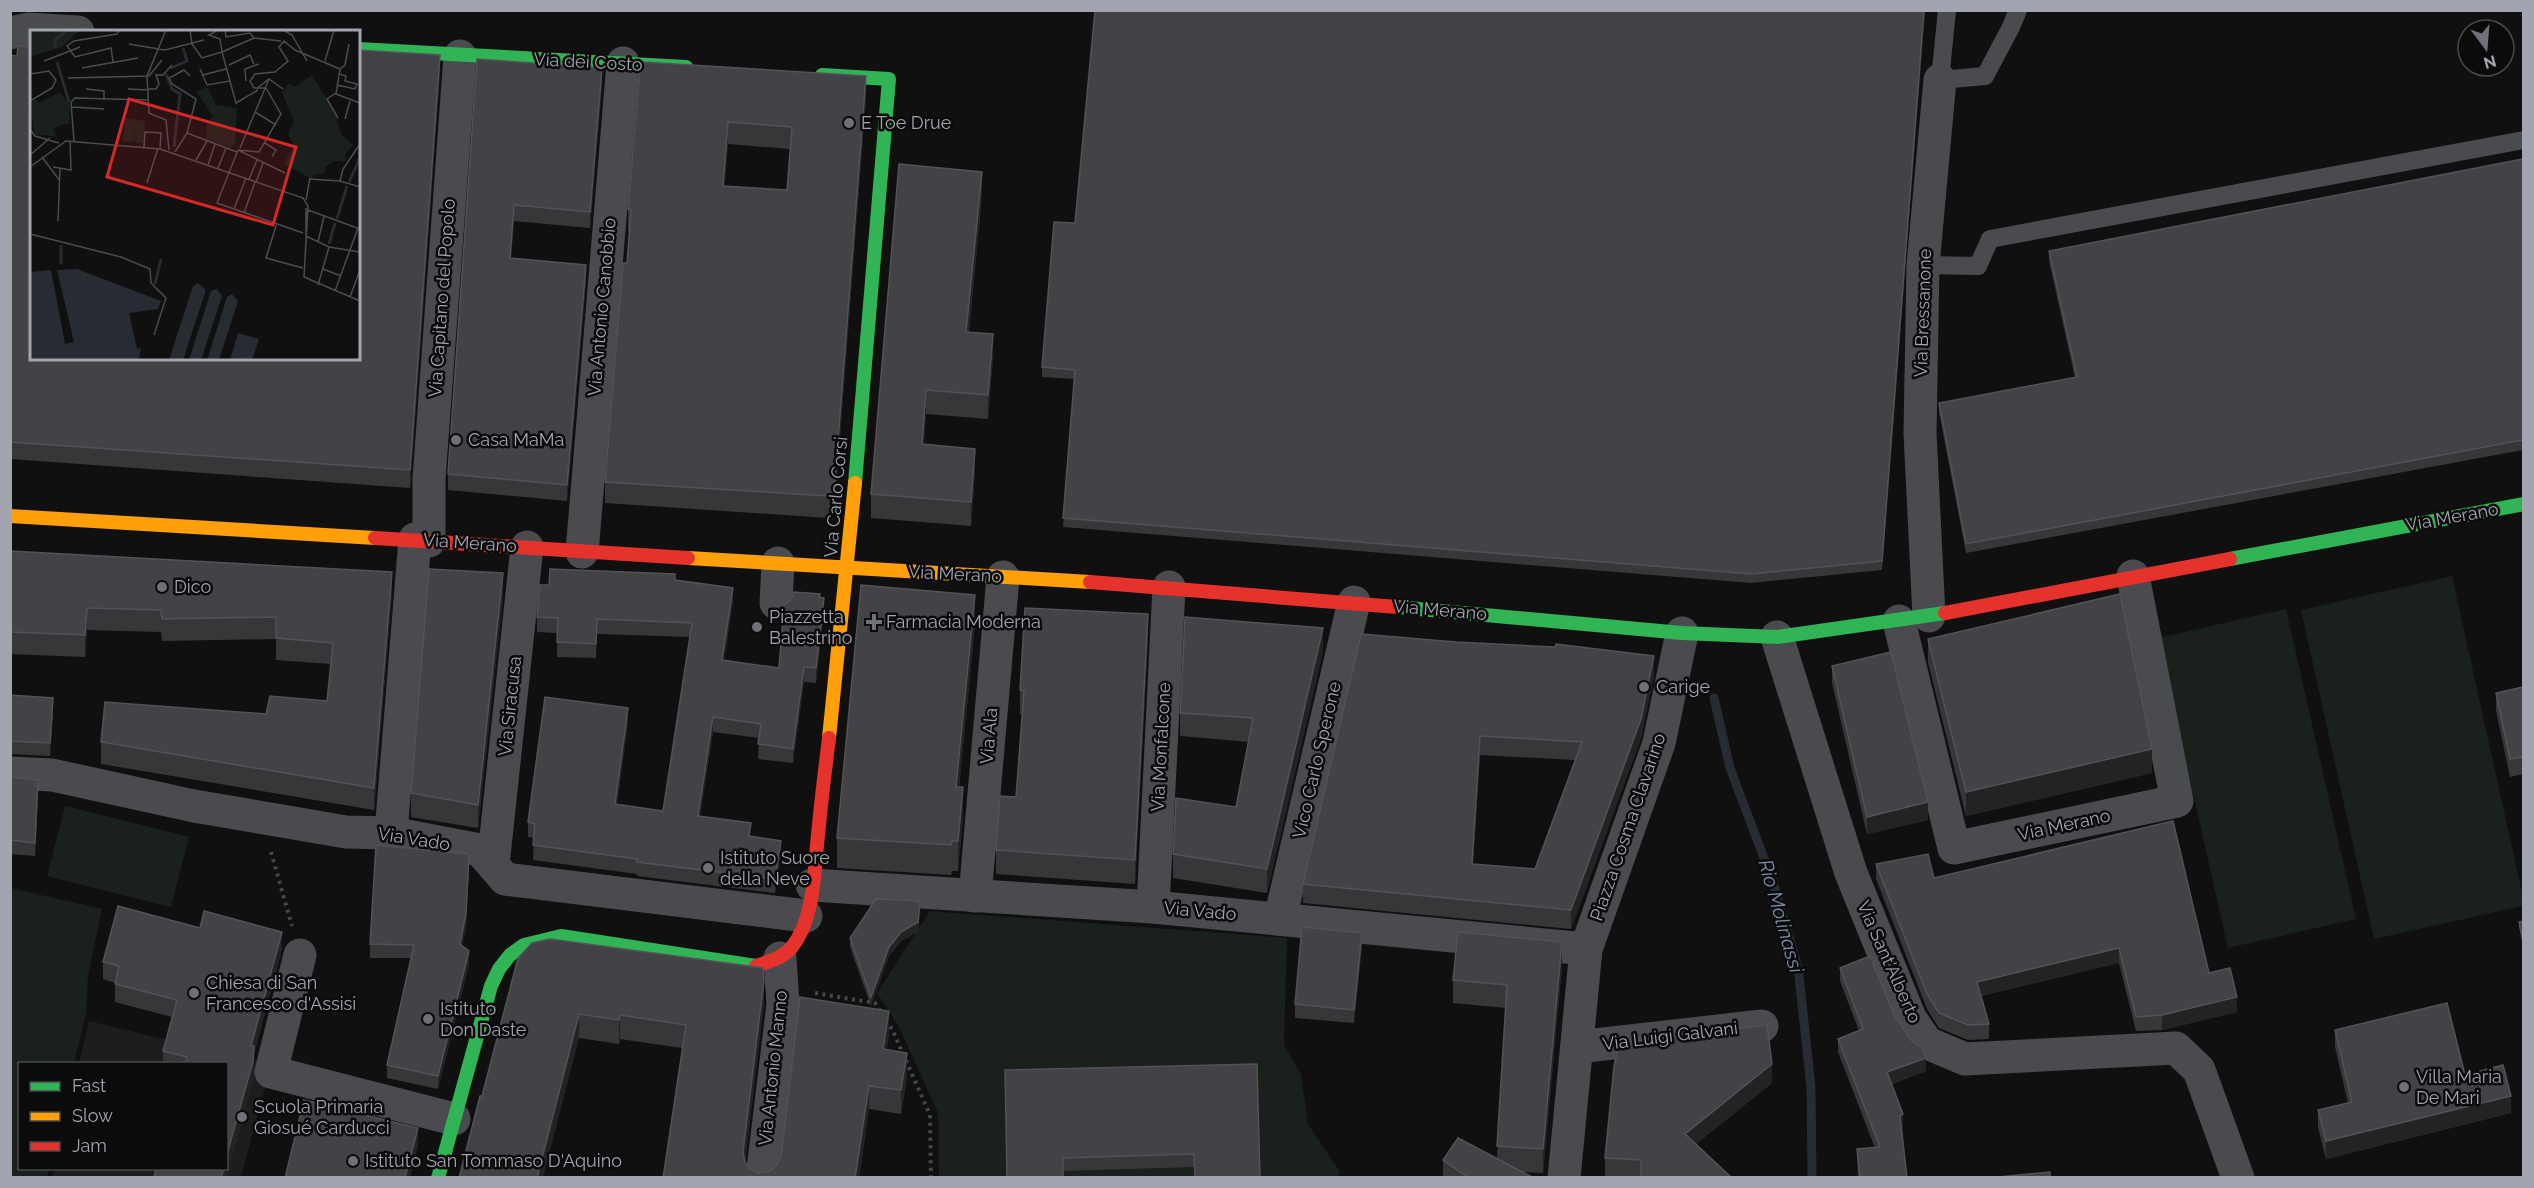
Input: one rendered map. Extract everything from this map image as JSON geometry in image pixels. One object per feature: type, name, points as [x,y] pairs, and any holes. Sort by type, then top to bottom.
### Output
[{"type":"main road","name":"Via dei Costo","points":[[360,49],[704,68]]},
{"type":"main road","name":"Via Carlo Corsi","points":[[782,973],[809,901],[848,568],[889,79],[808,74]]},
{"type":"main road","name":"Via Merano","points":[[10,516],[1169,587],[1682,633],[1777,637],[1914,619],[2523,504]]},
{"type":"main road","points":[[438,1178],[491,986],[499,969],[510,955],[525,945],[561,936],[756,966],[782,973]]},
{"type":"street","points":[[10,33],[28,29],[45,30]]},
{"type":"street","name":"Via Capitano del Popolo","points":[[391,833],[429,479],[460,56]]},
{"type":"street","name":"Via Antonio Canobbio","points":[[582,552],[623,63]]},
{"type":"street","name":"Via Bressanone","points":[[1914,619],[1923,265],[1940,80]]},
{"type":"street","name":"Via Siracusa","points":[[493,865],[527,547]]},
{"type":"street","points":[[776,603],[778,563]]},
{"type":"street","name":"Via Merano","points":[[1914,619],[1954,848],[2178,801],[2133,576]]},
{"type":"street","name":"Via Ala","points":[[975,896],[1003,577]]},
{"type":"street","name":"Via Monfalcone","points":[[1153,907],[1169,587]]},
{"type":"street","name":"Vico Carlo Sperone","points":[[1280,919],[1354,602]]},
{"type":"street","name":"Piazza Cosma Clavarino","points":[[1586,949],[1659,743],[1682,633]]},
{"type":"street","name":"Via Sant'Alberto","points":[[1777,637],[1851,873],[1910,1018],[1928,1042],[1965,1059],[2176,1048],[2199,1070],[2238,1178]]},
{"type":"street","name":"Via Vado","points":[[10,773],[52,775],[183,803],[299,824],[346,832],[391,833],[480,850],[505,879],[809,901],[975,896],[1153,907],[1586,949]]},
{"type":"street","name":"Via Luigi Galvani","points":[[1564,1178],[1586,949]]},
{"type":"street","points":[[300,955],[271,1072],[454,1119]]},
{"type":"street","name":"Via Antonio Manno","points":[[762,1178],[782,973]]},
{"type":"street","name":"Via Luigi Galvani","points":[[1577,1047],[1762,1026]]},
{"type":"lane","name":"Via Bressanone","points":[[1940,80],[1947,10]]},
{"type":"lane","points":[[1940,80],[1985,76],[2018,10]]},
{"type":"lane","points":[[1923,265],[1978,266],[1990,239],[2523,140]]},
{"type":"path","points":[[269,847],[300,955]]},
{"type":"path","points":[[782,973],[875,1003],[893,1031],[930,1115],[931,1178]]},
{"type":"shaded area","points":[[2452,576],[2523,897],[2523,906],[2374,939],[2301,610]]},
{"type":"shaded area","points":[[2286,609],[2356,919],[2228,948],[2158,638]]},
{"type":"shaded area","points":[[65,806],[189,837],[171,907],[47,876]]},
{"type":"shaded area","points":[[11,888],[102,909],[88,976],[86,1014],[74,1062],[18,1062],[18,1170],[49,1170],[47,1177],[11,1177]]},
{"type":"shaded area","points":[[930,911],[1287,938],[1284,1045],[1301,1074],[1308,1124],[1340,1172],[1337,1178],[939,1177],[938,1113],[899,1027],[877,993]]},
{"type":"shaded area","name":"Scuola Primaria Giosué Carducci","points":[[89,1021],[271,1065],[241,1177],[52,1178],[54,1170],[228,1170],[228,1062],[79,1062]]},
{"type":"building","points":[[1095,10],[1924,10],[1882,561],[1751,574],[1063,518],[1075,370],[1042,367],[1054,222],[1075,223]]},
{"type":"building","points":[[18,46],[30,47],[30,360],[360,360],[360,50],[440,55],[410,470],[10,442],[10,55],[17,56]]},
{"type":"building","points":[[477,59],[602,68],[590,212],[514,205],[510,258],[586,265],[567,485],[448,474]]},
{"type":"building","points":[[643,62],[866,76],[834,493],[828,493],[828,496],[605,482],[623,263],[627,263],[631,210],[628,209],[640,66],[643,66]],"holes":[[[728,122],[792,127],[787,190],[723,186]]]},
{"type":"building","points":[[2523,159],[2523,440],[1966,544],[1939,403],[2077,377],[2049,251]]},
{"type":"building","points":[[899,164],[982,172],[966,332],[993,334],[988,395],[926,390],[922,444],[975,449],[971,502],[871,494]]},
{"type":"building","points":[[10,551],[392,572],[374,788],[101,742],[105,702],[266,714],[270,696],[327,701],[333,643],[276,638],[276,617],[162,619],[161,610],[87,608],[85,635],[10,632]]},
{"type":"building","points":[[429,569],[503,573],[478,805],[411,793]]},
{"type":"building","points":[[550,569],[675,574],[675,580],[733,588],[722,660],[779,668],[784,605],[791,599],[794,592],[820,594],[819,597],[824,598],[816,668],[804,667],[793,749],[758,744],[761,724],[713,717],[698,816],[751,823],[749,836],[781,841],[775,879],[637,862],[637,859],[533,845],[535,824],[528,822],[545,697],[628,708],[615,804],[663,811],[692,623],[597,619],[596,644],[557,642],[558,618],[537,617],[540,585],[549,585]]},
{"type":"building","points":[[861,585],[975,595],[956,787],[963,787],[958,841],[952,841],[951,845],[837,838]]},
{"type":"building","points":[[2120,594],[2152,749],[1966,792],[1928,639]]},
{"type":"building","points":[[1025,608],[1148,614],[1135,860],[996,850],[1000,796],[1016,797],[1024,691],[1020,690]]},
{"type":"building","points":[[1185,617],[1323,628],[1267,869],[1173,854],[1176,798],[1236,807],[1253,718],[1180,713]]},
{"type":"building","points":[[1361,634],[1456,642],[1555,647],[1556,644],[1654,656],[1641,719],[1571,910],[1303,884]],"holes":[[[1480,736],[1582,742],[1535,869],[1472,864]]]},
{"type":"building","points":[[1891,652],[1928,802],[1867,817],[1832,666]]},
{"type":"building","points":[[2523,687],[2523,757],[2510,759],[2496,693]]},
{"type":"building","points":[[10,695],[53,698],[50,743],[10,741]]},
{"type":"building","points":[[10,777],[38,780],[35,843],[10,840]]},
{"type":"building","points":[[2173,821],[2209,973],[2230,968],[2237,997],[2162,1015],[2136,1017],[2119,948],[1977,982],[1989,1024],[1968,1025],[1939,1013],[1927,994],[1876,864],[1928,854],[1934,878]]},
{"type":"building","name":"Istituto Don Daste","points":[[376,845],[469,854],[466,913],[460,944],[469,951],[438,1076],[387,1065],[414,945],[370,944]]},
{"type":"building","points":[[876,899],[920,901],[918,922],[901,932],[889,947],[871,997],[850,938]]},
{"type":"building","name":"Chiesa di San Francesco d'Assisi","points":[[118,906],[200,928],[204,911],[282,932],[251,1046],[254,1046],[253,1061],[228,1151],[228,1062],[186,1062],[187,1057],[163,1051],[177,1000],[115,984],[119,966],[103,962]]},
{"type":"building","points":[[2523,921],[2523,941],[2519,922]]},
{"type":"building","points":[[1302,927],[1362,933],[1354,1010],[1295,1004]]},
{"type":"building","points":[[1458,932],[1562,942],[1543,1149],[1497,1146],[1507,985],[1453,980]]},
{"type":"building","points":[[550,939],[763,968],[764,980],[743,1152],[745,1162],[750,1169],[759,1173],[770,1171],[777,1165],[781,1156],[800,997],[889,1011],[883,1049],[907,1053],[901,1090],[869,1086],[855,1178],[663,1178],[686,1025],[620,1015],[619,1020],[579,1014],[537,1178],[459,1178],[518,958],[532,943]]},
{"type":"building","points":[[1870,956],[1894,1015],[1911,1040],[1922,1048],[1926,1058],[1887,1072],[1903,1114],[1900,1116],[1907,1178],[1860,1178],[1857,1149],[1880,1147],[1838,1039],[1863,1029],[1840,968]]},
{"type":"building","name":"Villa Maria De Mari","points":[[2447,1003],[2465,1075],[2503,1065],[2511,1096],[2326,1141],[2318,1110],[2352,1102],[2335,1030]]},
{"type":"building","points":[[1767,1025],[1772,1064],[1685,1134],[1732,1178],[1641,1178],[1641,1160],[1605,1158],[1614,1066],[1619,1043]]},
{"type":"building","points":[[1257,1064],[1260,1178],[1195,1178],[1194,1154],[1063,1158],[1063,1178],[1007,1178],[1005,1070]]},
{"type":"building","name":"Istituto San Tommaso D'Aquino","points":[[304,1100],[418,1128],[405,1178],[285,1178]]},
{"type":"building","points":[[1458,1138],[1534,1178],[1469,1178],[1443,1160]]},
{"type":"building","points":[[156,1170],[223,1170],[221,1178],[154,1178]]},
{"type":"building","points":[[2050,1172],[2050,1178],[1988,1178]]},
{"type":"waterway","name":"Rio Molinassi","points":[[1714,698],[1730,768],[1773,882],[1798,967],[1811,1087],[1812,1178]]},
{"type":"traffic: fast","points":[[360,49],[686,67]]},
{"type":"traffic: fast","points":[[822,75],[889,79],[855,483]]},
{"type":"traffic: fast","points":[[2230,559],[2524,504]]},
{"type":"traffic: fast","points":[[1397,607],[1682,633],[1777,637],[1945,613]]},
{"type":"traffic: fast","points":[[438,1178],[491,986],[499,969],[510,955],[524,945],[561,936],[756,966]]},
{"type":"traffic: slow","points":[[829,738],[855,483]]},
{"type":"traffic: slow","points":[[10,516],[375,538]]},
{"type":"traffic: slow","points":[[688,558],[1090,582]]},
{"type":"traffic: jam","points":[[375,538],[688,558]]},
{"type":"traffic: jam","points":[[1945,613],[2230,559]]},
{"type":"traffic: jam","points":[[1090,582],[1397,607]]},
{"type":"traffic: jam","points":[[756,966],[788,951],[800,935],[805,922],[814,878],[829,738]]},
{"type":"place","name":"E Toe Drue","points":[[849,123]]},
{"type":"place","name":"Casa MaMa","points":[[456,440]]},
{"type":"place","name":"Dico","points":[[162,587]]},
{"type":"place","name":"Farmacia Moderna","points":[[874,622]]},
{"type":"place","name":"Piazzetta Balestrino","points":[[757,627]]},
{"type":"place","name":"Carige","points":[[1644,687]]},
{"type":"place","name":"Istituto Suore della Neve","points":[[708,868]]},
{"type":"place","name":"Chiesa di San Francesco d'Assisi","points":[[194,993]]},
{"type":"place","name":"Istituto Don Daste","points":[[428,1019]]},
{"type":"place","name":"Villa Maria De Mari","points":[[2404,1087]]},
{"type":"place","name":"Scuola Primaria Giosué Carducci","points":[[242,1117]]},
{"type":"place","name":"Istituto San Tommaso D'Aquino","points":[[353,1161]]}]
